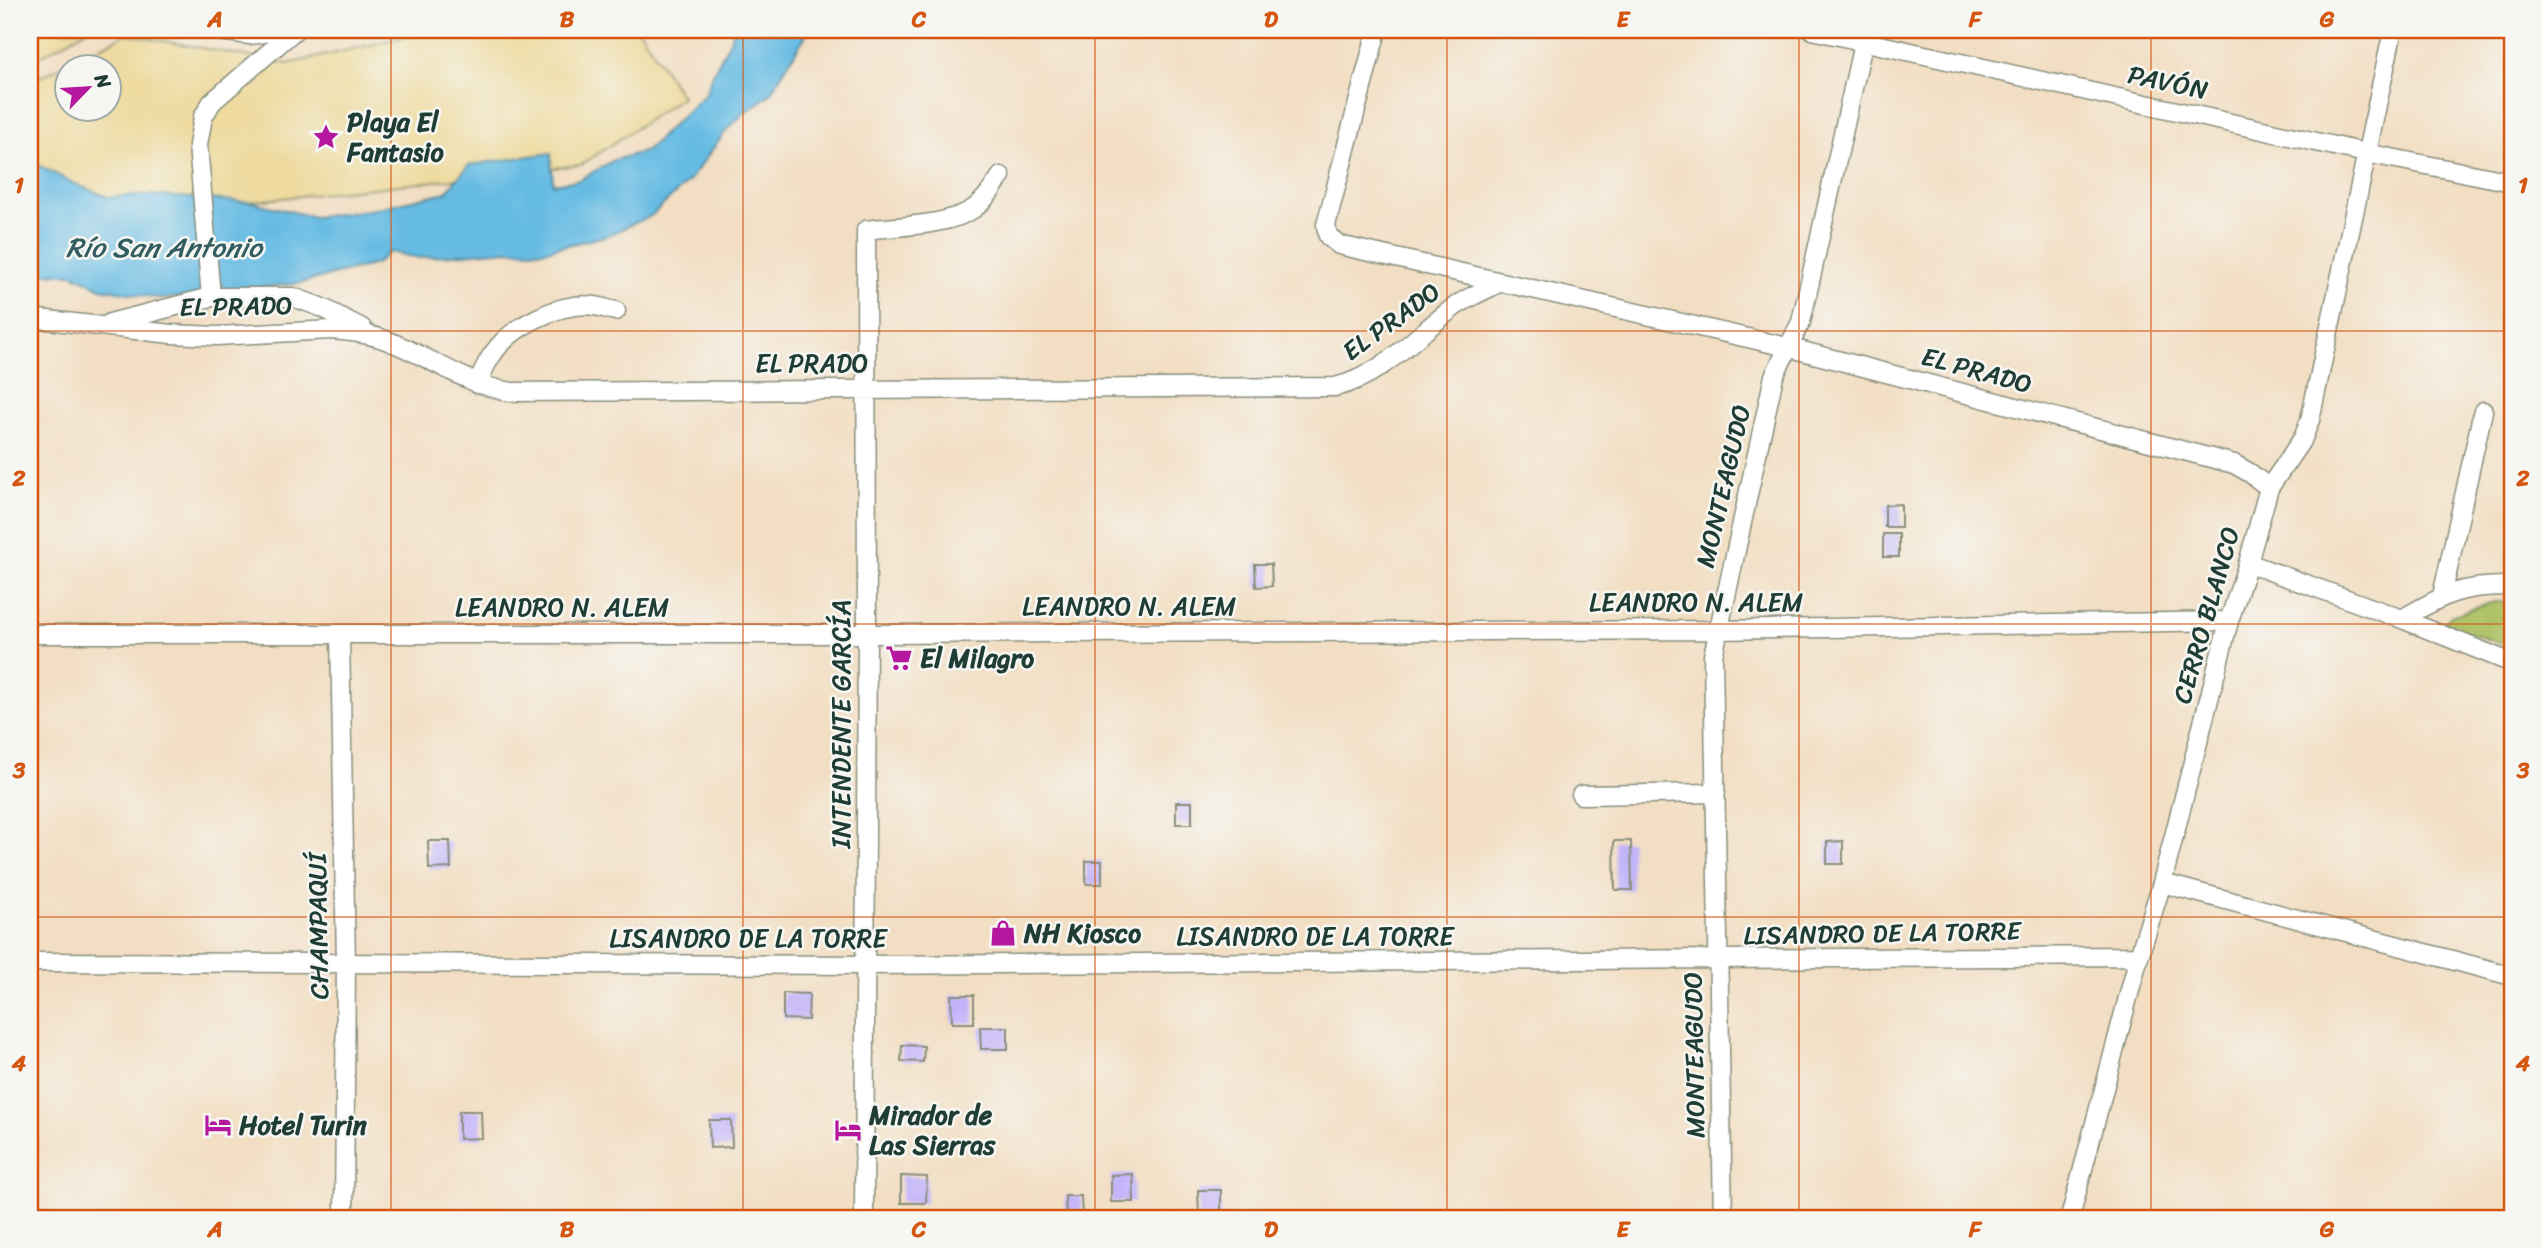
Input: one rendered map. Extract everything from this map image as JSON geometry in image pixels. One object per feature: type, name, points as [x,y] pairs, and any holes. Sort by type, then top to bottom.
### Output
[{"type":"street","points":[[212,30],[250,35],[281,30]]},
{"type":"street","points":[[211,297],[198,145],[202,117],[212,102],[295,30]]},
{"type":"street","name":"EL PRADO","points":[[1377,30],[1326,225],[1328,236],[1339,245],[1787,347],[2234,464],[2269,488]]},
{"type":"street","name":"PAVÓN","points":[[1812,30],[1865,36],[2366,153],[2512,182]]},
{"type":"street","name":"CERRO BLANCO","points":[[2070,1218],[2139,957],[2162,883],[2229,621],[2269,488],[2303,438],[2310,420],[2393,30]]},
{"type":"street","name":"MONTEAGUDO","points":[[1723,1218],[1713,656],[1774,376],[1801,322],[1865,36]]},
{"type":"street","name":"INTENDENTE GARCÍA","points":[[864,1218],[867,965],[866,230],[960,216],[975,208],[1001,176]]},
{"type":"street","points":[[1457,272],[1463,288],[1460,303]]},
{"type":"street","name":"EL PRADO","points":[[103,325],[170,334],[231,335],[331,330],[380,338],[477,384],[512,392],[1335,387],[1355,383],[1460,303],[1502,282]]},
{"type":"street","points":[[30,318],[103,325],[211,297],[293,297],[323,308],[380,338]]},
{"type":"street","points":[[477,384],[492,354],[518,328],[545,314],[574,306],[594,306],[616,311]]},
{"type":"street","points":[[2442,596],[2483,411]]},
{"type":"street","points":[[2248,564],[2402,619],[2512,663]]},
{"type":"street","points":[[2402,619],[2442,596],[2466,588],[2512,586]]},
{"type":"street","name":"LEANDRO N. ALEM","points":[[30,634],[1718,630],[2229,621]]},
{"type":"street","name":"CHAMPAQUÍ","points":[[340,634],[346,964],[344,1218]]},
{"type":"street","points":[[1581,795],[1716,793]]},
{"type":"street","points":[[2162,883],[2512,976]]},
{"type":"street","name":"LISANDRO DE LA TORRE","points":[[30,962],[867,965],[2139,957]]},
{"type":"green space","points":[[2494,602],[2512,602],[2512,647],[2443,624],[2451,616]]},
{"type":"sand","points":[[30,30],[87,30],[30,62]]},
{"type":"sand","name":"Playa El Fantasio","points":[[435,30],[639,30],[682,97],[581,165],[112,217],[30,195],[30,82],[52,71],[52,122],[122,122],[122,52],[90,52],[126,34],[288,64]]},
{"type":"water","name":"Río San Antonio","points":[[734,30],[809,30],[769,95],[744,113],[725,132],[689,181],[651,216],[606,236],[542,251],[507,250],[419,258],[389,252],[376,264],[300,283],[163,299],[101,288],[73,274],[30,273],[30,161],[108,197],[148,195],[252,202],[314,217],[369,210],[446,192],[469,165],[551,153],[553,184],[579,180],[614,160],[646,151],[706,93]]},
{"type":"building","points":[[1901,504],[1901,527],[1885,527],[1885,505]]},
{"type":"building","points":[[1883,534],[1899,534],[1899,557],[1883,557]]},
{"type":"building","points":[[1255,564],[1271,564],[1272,586],[1256,587]]},
{"type":"building","points":[[1176,802],[1192,802],[1192,824],[1176,824]]},
{"type":"building","points":[[428,841],[450,841],[451,868],[429,869]]},
{"type":"building","points":[[1614,841],[1631,841],[1632,890],[1615,890]]},
{"type":"building","points":[[1843,841],[1843,864],[1827,864],[1827,842]]},
{"type":"building","points":[[1086,861],[1102,861],[1102,884],[1086,884]]},
{"type":"building","points":[[783,993],[809,994],[808,1020],[783,1019]]},
{"type":"building","points":[[951,995],[974,995],[974,1023],[952,1023]]},
{"type":"building","points":[[980,1027],[1008,1027],[1008,1049],[981,1049]]},
{"type":"building","points":[[902,1045],[924,1046],[923,1062],[901,1061]]},
{"type":"building","points":[[459,1111],[481,1111],[482,1138],[459,1139]]},
{"type":"building","points":[[709,1120],[731,1120],[732,1147],[710,1148]]},
{"type":"building","points":[[1133,1174],[1134,1202],[1111,1202],[1111,1175]]},
{"type":"building","points":[[901,1176],[927,1177],[926,1203],[901,1203]]},
{"type":"building","points":[[1198,1190],[1221,1190],[1221,1218],[1199,1218]]},
{"type":"building","points":[[1065,1196],[1081,1196],[1082,1218],[1066,1218]]},
{"type":"place","name":"Playa El Fantasio","points":[[326,137]]},
{"type":"place","name":"El Milagro","points":[[899,658]]},
{"type":"place","name":"NH Kiosco","points":[[1003,933]]},
{"type":"place","name":"Hotel Turin","points":[[218,1125]]},
{"type":"place","name":"Mirador de Las Sierras","points":[[848,1130]]}]
